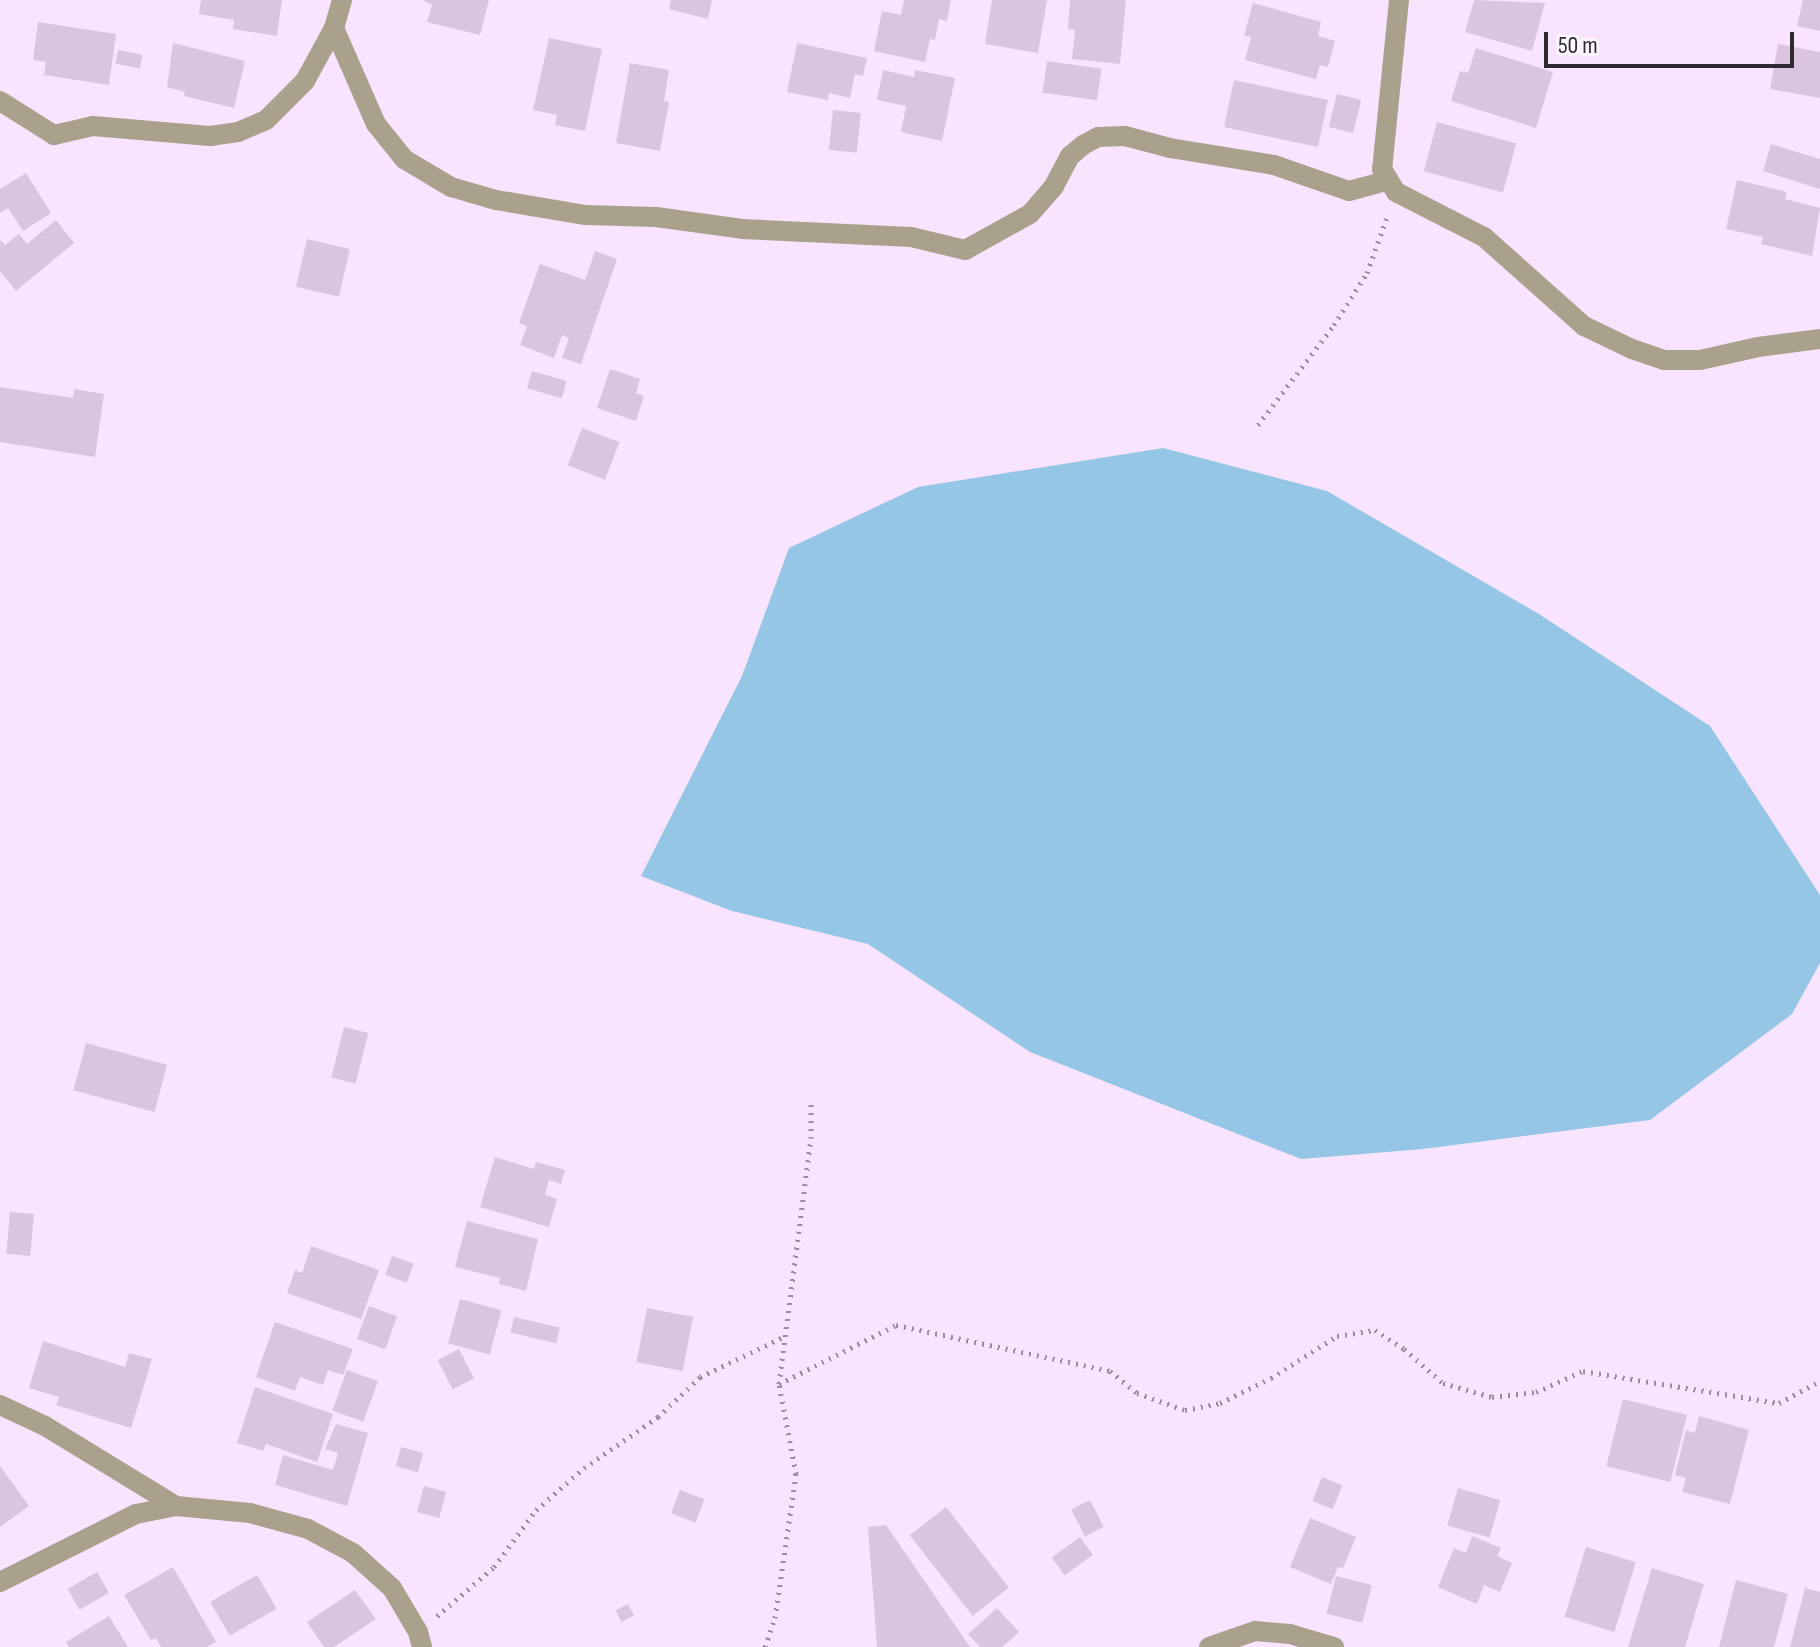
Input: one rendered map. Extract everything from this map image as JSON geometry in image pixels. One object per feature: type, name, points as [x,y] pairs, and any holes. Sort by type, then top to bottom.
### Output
[{"type":"street","points":[[0,101],[54,135],[93,126],[210,136],[238,132],[266,120],[289,101],[305,81],[334,28],[342,0]]},
{"type":"street","points":[[1399,0],[1382,169],[1391,186],[1484,237],[1584,326],[1632,349],[1664,360],[1700,360],[1758,347],[1820,339]]},
{"type":"street","points":[[334,28],[376,124],[404,159],[451,187],[496,200],[586,215],[656,217],[742,229],[911,237],[965,250],[1030,214],[1054,186],[1070,156],[1083,145],[1098,137],[1125,136],[1170,148],[1274,165],[1349,191],[1391,186]]},
{"type":"street","points":[[0,1405],[45,1426],[176,1506]]},
{"type":"street","points":[[0,1582],[136,1514],[176,1506],[250,1513],[319,1535],[353,1553],[392,1588],[420,1639]]},
{"type":"street","points":[[1209,1647],[1255,1631],[1290,1634],[1334,1647]]},
{"type":"path","points":[[1258,425],[1334,325],[1367,273],[1391,186]]},
{"type":"path","points":[[765,1647],[775,1618],[796,1474],[779,1384],[811,1138],[811,1103]]},
{"type":"path","points":[[779,1384],[896,1325],[1110,1371],[1137,1393],[1185,1410],[1220,1403],[1271,1378],[1337,1336],[1375,1330],[1404,1349],[1443,1383],[1492,1397],[1536,1392],[1583,1371],[1779,1403],[1820,1381]]},
{"type":"path","points":[[420,1639],[494,1567],[536,1510],[584,1468],[658,1417],[700,1377],[783,1337]]},
{"type":"water","points":[[1163,448],[1327,491],[1539,614],[1710,726],[1820,895],[1820,963],[1792,1014],[1650,1120],[1423,1149],[1301,1159],[1030,1052],[868,944],[732,911],[641,876],[742,676],[789,548],[918,487]]},
{"type":"building","points":[[201,0],[282,0],[277,36],[233,29],[234,20],[199,14]]},
{"type":"building","points":[[422,0],[489,0],[480,35],[427,22],[432,5]]},
{"type":"building","points":[[671,0],[712,0],[708,19],[669,9]]},
{"type":"building","points":[[904,0],[951,0],[947,21],[939,19],[935,40],[930,39],[925,62],[874,51],[882,11],[901,15]]},
{"type":"building","points":[[992,0],[1047,0],[1038,53],[985,44]]},
{"type":"building","points":[[1070,0],[1126,0],[1120,64],[1072,59],[1075,30],[1068,29]]},
{"type":"building","points":[[1474,0],[1545,3],[1532,51],[1465,32]]},
{"type":"building","points":[[1803,0],[1820,0],[1820,31],[1797,26]]},
{"type":"building","points":[[1253,3],[1321,22],[1318,36],[1335,41],[1328,67],[1320,65],[1316,79],[1245,60],[1251,37],[1244,36]]},
{"type":"building","points":[[38,22],[116,34],[109,85],[44,75],[46,62],[33,60]]},
{"type":"building","points":[[549,38],[602,49],[585,131],[555,125],[557,115],[533,110]]},
{"type":"building","points":[[173,43],[245,61],[234,108],[184,96],[185,92],[167,87]]},
{"type":"building","points":[[797,43],[867,58],[863,76],[855,74],[850,98],[829,93],[828,100],[787,92]]},
{"type":"building","points":[[1778,44],[1820,52],[1820,98],[1770,89]]},
{"type":"building","points":[[1476,48],[1553,72],[1536,128],[1451,101],[1460,71],[1468,73]]},
{"type":"building","points":[[118,50],[143,55],[140,69],[115,64]]},
{"type":"building","points":[[1047,61],[1101,69],[1097,100],[1043,93]]},
{"type":"building","points":[[630,63],[669,70],[664,101],[669,102],[660,151],[616,143]]},
{"type":"building","points":[[883,70],[914,77],[915,70],[955,78],[942,141],[901,132],[906,106],[877,100]]},
{"type":"building","points":[[1234,80],[1328,100],[1318,147],[1224,127]]},
{"type":"building","points":[[1337,94],[1361,100],[1353,133],[1329,127]]},
{"type":"building","points":[[833,110],[861,113],[857,153],[829,150]]},
{"type":"building","points":[[1437,122],[1516,143],[1503,192],[1424,171]]},
{"type":"building","points":[[1771,144],[1820,159],[1820,189],[1763,171]]},
{"type":"building","points":[[26,173],[51,213],[23,231],[8,208],[0,213],[0,189]]},
{"type":"building","points":[[1737,180],[1787,192],[1785,199],[1820,208],[1812,256],[1761,244],[1763,237],[1726,229]]},
{"type":"building","points":[[56,220],[74,243],[16,291],[0,271],[0,240],[5,245],[19,234],[27,244]]},
{"type":"building","points":[[307,239],[350,249],[339,297],[296,287]]},
{"type":"building","points":[[595,251],[617,259],[581,364],[562,358],[569,338],[562,335],[554,358],[520,345],[527,326],[519,323],[540,264],[585,280]]},
{"type":"building","points":[[610,369],[640,379],[636,393],[644,396],[636,421],[597,408]]},
{"type":"building","points":[[532,371],[567,381],[562,398],[527,388]]},
{"type":"building","points":[[0,387],[73,398],[74,389],[104,394],[95,457],[0,442]]},
{"type":"building","points":[[582,428],[619,442],[605,480],[568,465]]},
{"type":"building","points":[[344,1027],[368,1033],[356,1084],[331,1077]]},
{"type":"building","points":[[86,1043],[167,1065],[154,1112],[73,1090]]},
{"type":"building","points":[[495,1157],[534,1169],[536,1162],[565,1170],[561,1184],[549,1180],[545,1195],[557,1199],[549,1227],[480,1207]]},
{"type":"building","points":[[10,1212],[34,1214],[30,1256],[6,1254]]},
{"type":"building","points":[[467,1221],[538,1239],[526,1291],[499,1284],[500,1278],[455,1267]]},
{"type":"building","points":[[311,1246],[379,1270],[361,1319],[287,1293],[295,1270],[302,1273]]},
{"type":"building","points":[[392,1256],[414,1264],[407,1283],[385,1275]]},
{"type":"building","points":[[460,1299],[502,1310],[490,1355],[448,1343]]},
{"type":"building","points":[[369,1306],[397,1316],[385,1349],[357,1339]]},
{"type":"building","points":[[647,1308],[693,1317],[683,1371],[637,1362]]},
{"type":"building","points":[[514,1317],[560,1328],[556,1343],[510,1333]]},
{"type":"building","points":[[275,1322],[353,1349],[343,1375],[328,1370],[323,1385],[300,1377],[295,1391],[256,1377]]},
{"type":"building","points":[[43,1341],[125,1367],[129,1353],[152,1359],[131,1428],[56,1405],[59,1397],[29,1388]]},
{"type":"building","points":[[459,1349],[474,1378],[453,1389],[438,1360]]},
{"type":"building","points":[[347,1370],[378,1381],[363,1422],[332,1410]]},
{"type":"building","points":[[255,1387],[333,1414],[317,1462],[266,1444],[263,1451],[237,1443]]},
{"type":"building","points":[[1623,1399],[1687,1415],[1670,1482],[1606,1466]]},
{"type":"building","points":[[1699,1416],[1749,1430],[1730,1504],[1682,1492],[1686,1478],[1675,1475],[1686,1430],[1695,1433]]},
{"type":"building","points":[[336,1424],[368,1433],[347,1506],[275,1485],[283,1455],[333,1470],[338,1453],[325,1449]]},
{"type":"building","points":[[401,1447],[423,1453],[418,1472],[396,1466]]},
{"type":"building","points":[[0,1466],[29,1506],[0,1527]]},
{"type":"building","points":[[1322,1477],[1342,1485],[1333,1509],[1312,1501]]},
{"type":"building","points":[[424,1486],[446,1492],[439,1518],[417,1512]]},
{"type":"building","points":[[1458,1488],[1500,1500],[1490,1538],[1447,1525]]},
{"type":"building","points":[[680,1490],[704,1499],[695,1523],[671,1513]]},
{"type":"building","points":[[1090,1500],[1104,1527],[1085,1536],[1071,1510]]},
{"type":"building","points":[[946,1507],[1009,1587],[973,1616],[910,1535]]},
{"type":"building","points":[[1310,1518],[1356,1537],[1343,1568],[1338,1567],[1331,1584],[1290,1567]]},
{"type":"building","points":[[886,1525],[970,1647],[877,1647],[868,1527]]},
{"type":"building","points":[[1472,1536],[1501,1548],[1497,1556],[1512,1563],[1500,1592],[1484,1585],[1477,1604],[1438,1587],[1454,1548],[1466,1553]]},
{"type":"building","points":[[1080,1537],[1093,1555],[1065,1575],[1052,1558]]},
{"type":"building","points":[[1586,1547],[1636,1562],[1614,1632],[1565,1617]]},
{"type":"building","points":[[173,1567],[216,1642],[207,1647],[161,1647],[156,1638],[151,1640],[124,1595]]},
{"type":"building","points":[[1652,1568],[1704,1584],[1685,1647],[1628,1647]]},
{"type":"building","points":[[97,1572],[109,1593],[80,1610],[68,1589]]},
{"type":"building","points":[[257,1575],[276,1609],[230,1636],[210,1602]]},
{"type":"building","points":[[1336,1576],[1372,1585],[1362,1623],[1327,1614]]},
{"type":"building","points":[[1736,1580],[1788,1594],[1774,1647],[1719,1647]]},
{"type":"building","points":[[1805,1588],[1820,1592],[1820,1647],[1790,1647]]},
{"type":"building","points":[[355,1590],[376,1619],[334,1647],[324,1647],[307,1622]]},
{"type":"building","points":[[628,1604],[634,1616],[621,1622],[616,1610]]},
{"type":"building","points":[[997,1608],[1019,1632],[1002,1647],[980,1647],[968,1634]]},
{"type":"building","points":[[109,1616],[128,1647],[69,1647],[66,1642]]}]
